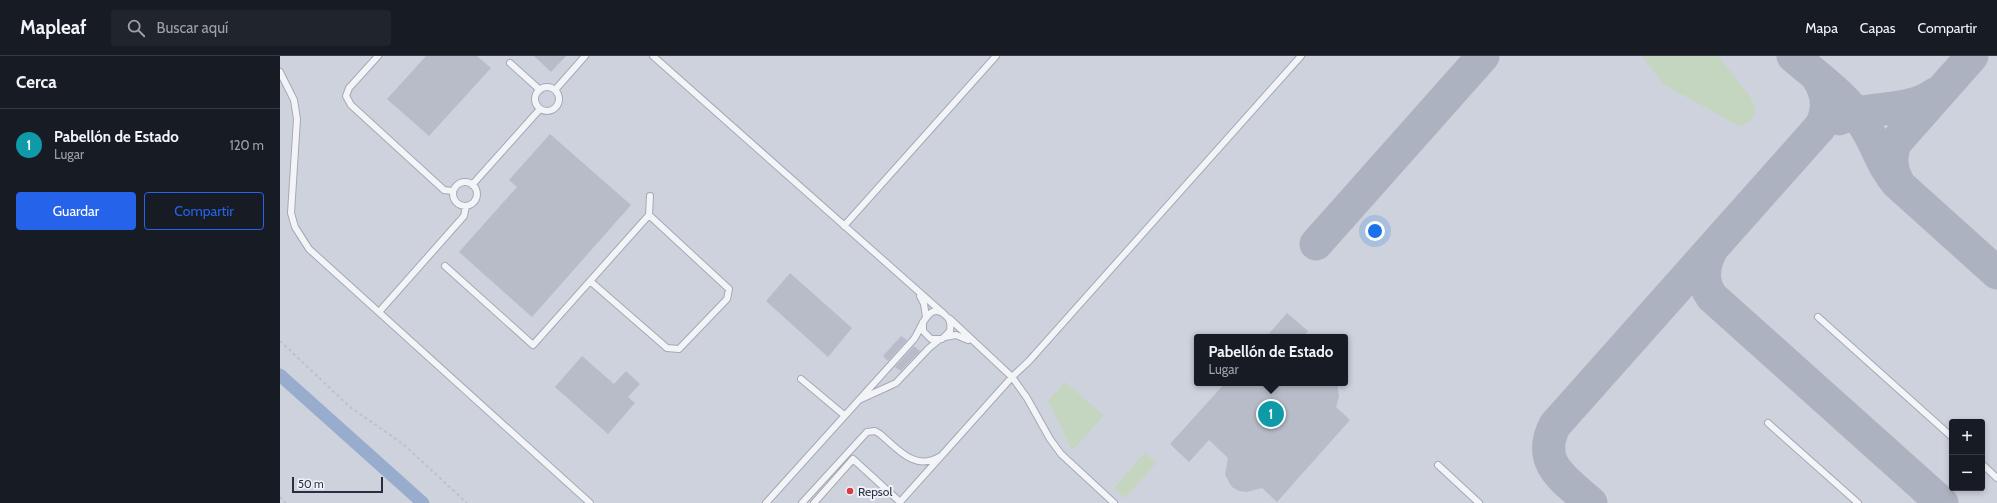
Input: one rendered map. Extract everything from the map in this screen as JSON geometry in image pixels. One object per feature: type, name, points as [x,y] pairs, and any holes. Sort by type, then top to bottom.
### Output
[{"type":"lane","points":[[378,56],[349,88],[346,96],[350,105],[444,190],[452,191]]},
{"type":"lane","points":[[555,90],[585,56]]},
{"type":"lane","points":[[653,56],[916,291],[945,315],[1012,377],[1027,398],[1050,439],[1061,454],[1114,503]]},
{"type":"lane","points":[[844,226],[996,56]]},
{"type":"lane","points":[[814,503],[853,459],[900,502],[1012,377],[1029,362],[1301,56]]},
{"type":"lane","points":[[510,63],[540,90]]},
{"type":"lane","points":[[280,72],[294,100],[297,119],[290,198],[291,213],[295,227],[309,249],[590,503]]},
{"type":"lane","points":[[550,87],[555,90],[560,97],[559,104],[549,112],[540,109],[535,102],[535,97],[540,90],[550,87]]},
{"type":"lane","points":[[472,185],[540,109]]},
{"type":"lane","points":[[452,191],[454,187],[461,182],[467,182],[472,185],[477,192],[476,198],[472,203],[466,206]]},
{"type":"lane","points":[[452,191],[455,201],[466,206]]},
{"type":"lane","points":[[445,266],[533,345],[649,215],[650,196]]},
{"type":"lane","points":[[379,312],[464,216],[466,206]]},
{"type":"lane","points":[[590,281],[667,348],[679,349],[727,299],[729,289],[649,215]]},
{"type":"lane","points":[[916,291],[924,304],[923,331],[928,338],[936,340],[959,336],[978,346]]},
{"type":"lane","points":[[766,503],[844,415],[914,339],[924,319],[934,312],[945,315],[950,321],[950,328],[943,338],[929,348],[896,383],[857,401]]},
{"type":"lane","points":[[1818,317],[1949,434]]},
{"type":"lane","points":[[801,378],[844,415]]},
{"type":"lane","points":[[1768,423],[1858,503]]},
{"type":"lane","points":[[802,503],[862,435],[867,432],[875,432],[880,434],[909,458],[915,461],[932,461],[944,454]]},
{"type":"lane","points":[[1438,466],[1479,503]]},
{"type":"lane","points":[[1985,467],[1997,478]]},
{"type":"path","points":[[280,341],[350,407],[403,444],[467,503]]},
{"type":"path","points":[[280,497],[286,503]]},
{"type":"shaded area","points":[[280,56],[1997,56],[1997,503],[280,503]]},
{"type":"green space","points":[[1642,56],[1718,56],[1750,96],[1755,109],[1752,120],[1739,126],[1663,84]]},
{"type":"green space","points":[[1065,382],[1104,416],[1072,450],[1048,401]]},
{"type":"green space","points":[[1145,453],[1156,463],[1125,498],[1114,488]]},
{"type":"building","points":[[426,56],[477,56],[491,68],[429,136],[387,99]]},
{"type":"building","points":[[534,56],[566,56],[551,72]]},
{"type":"building","points":[[550,134],[631,205],[532,317],[459,252],[517,187],[509,180]]},
{"type":"building","points":[[790,273],[852,328],[828,357],[766,301]]},
{"type":"building","points":[[1287,313],[1308,331],[1306,334],[1269,334]]},
{"type":"building","points":[[901,336],[907,340],[888,361],[883,356]]},
{"type":"building","points":[[914,346],[920,351],[901,371],[895,367]]},
{"type":"building","points":[[582,356],[614,384],[626,371],[640,384],[628,397],[635,403],[608,434],[555,387]]},
{"type":"building","points":[[1222,386],[1337,386],[1339,396],[1336,407],[1350,420],[1277,502],[1262,488],[1247,492],[1239,491],[1232,487],[1225,475],[1228,458],[1209,440],[1189,462],[1170,444]]},
{"type":"waterway","points":[[280,375],[423,503]]},
{"type":"taxiway","points":[[1316,244],[1483,56]]},
{"type":"taxiway","points":[[1793,56],[1830,87],[1855,113],[1867,129],[1887,169],[1897,183],[1997,273]]},
{"type":"taxiway","points":[[1898,182],[1892,167],[1892,152],[1896,142],[1972,56]]},
{"type":"taxiway","points":[[1591,503],[1563,478],[1556,470],[1551,460],[1549,450],[1550,438],[1555,425],[1820,127],[1825,114],[1826,102],[1824,89],[1817,77]]},
{"type":"taxiway","points":[[1839,119],[1863,112],[1912,104],[1935,94]]},
{"type":"taxiway","points":[[1712,249],[1704,273],[1706,285],[1712,297],[1942,503]]},
{"type":"place","name":"Pabellón de Estado","points":[[1271,414]]},
{"type":"place","name":"Repsol","points":[[850,491]]}]
